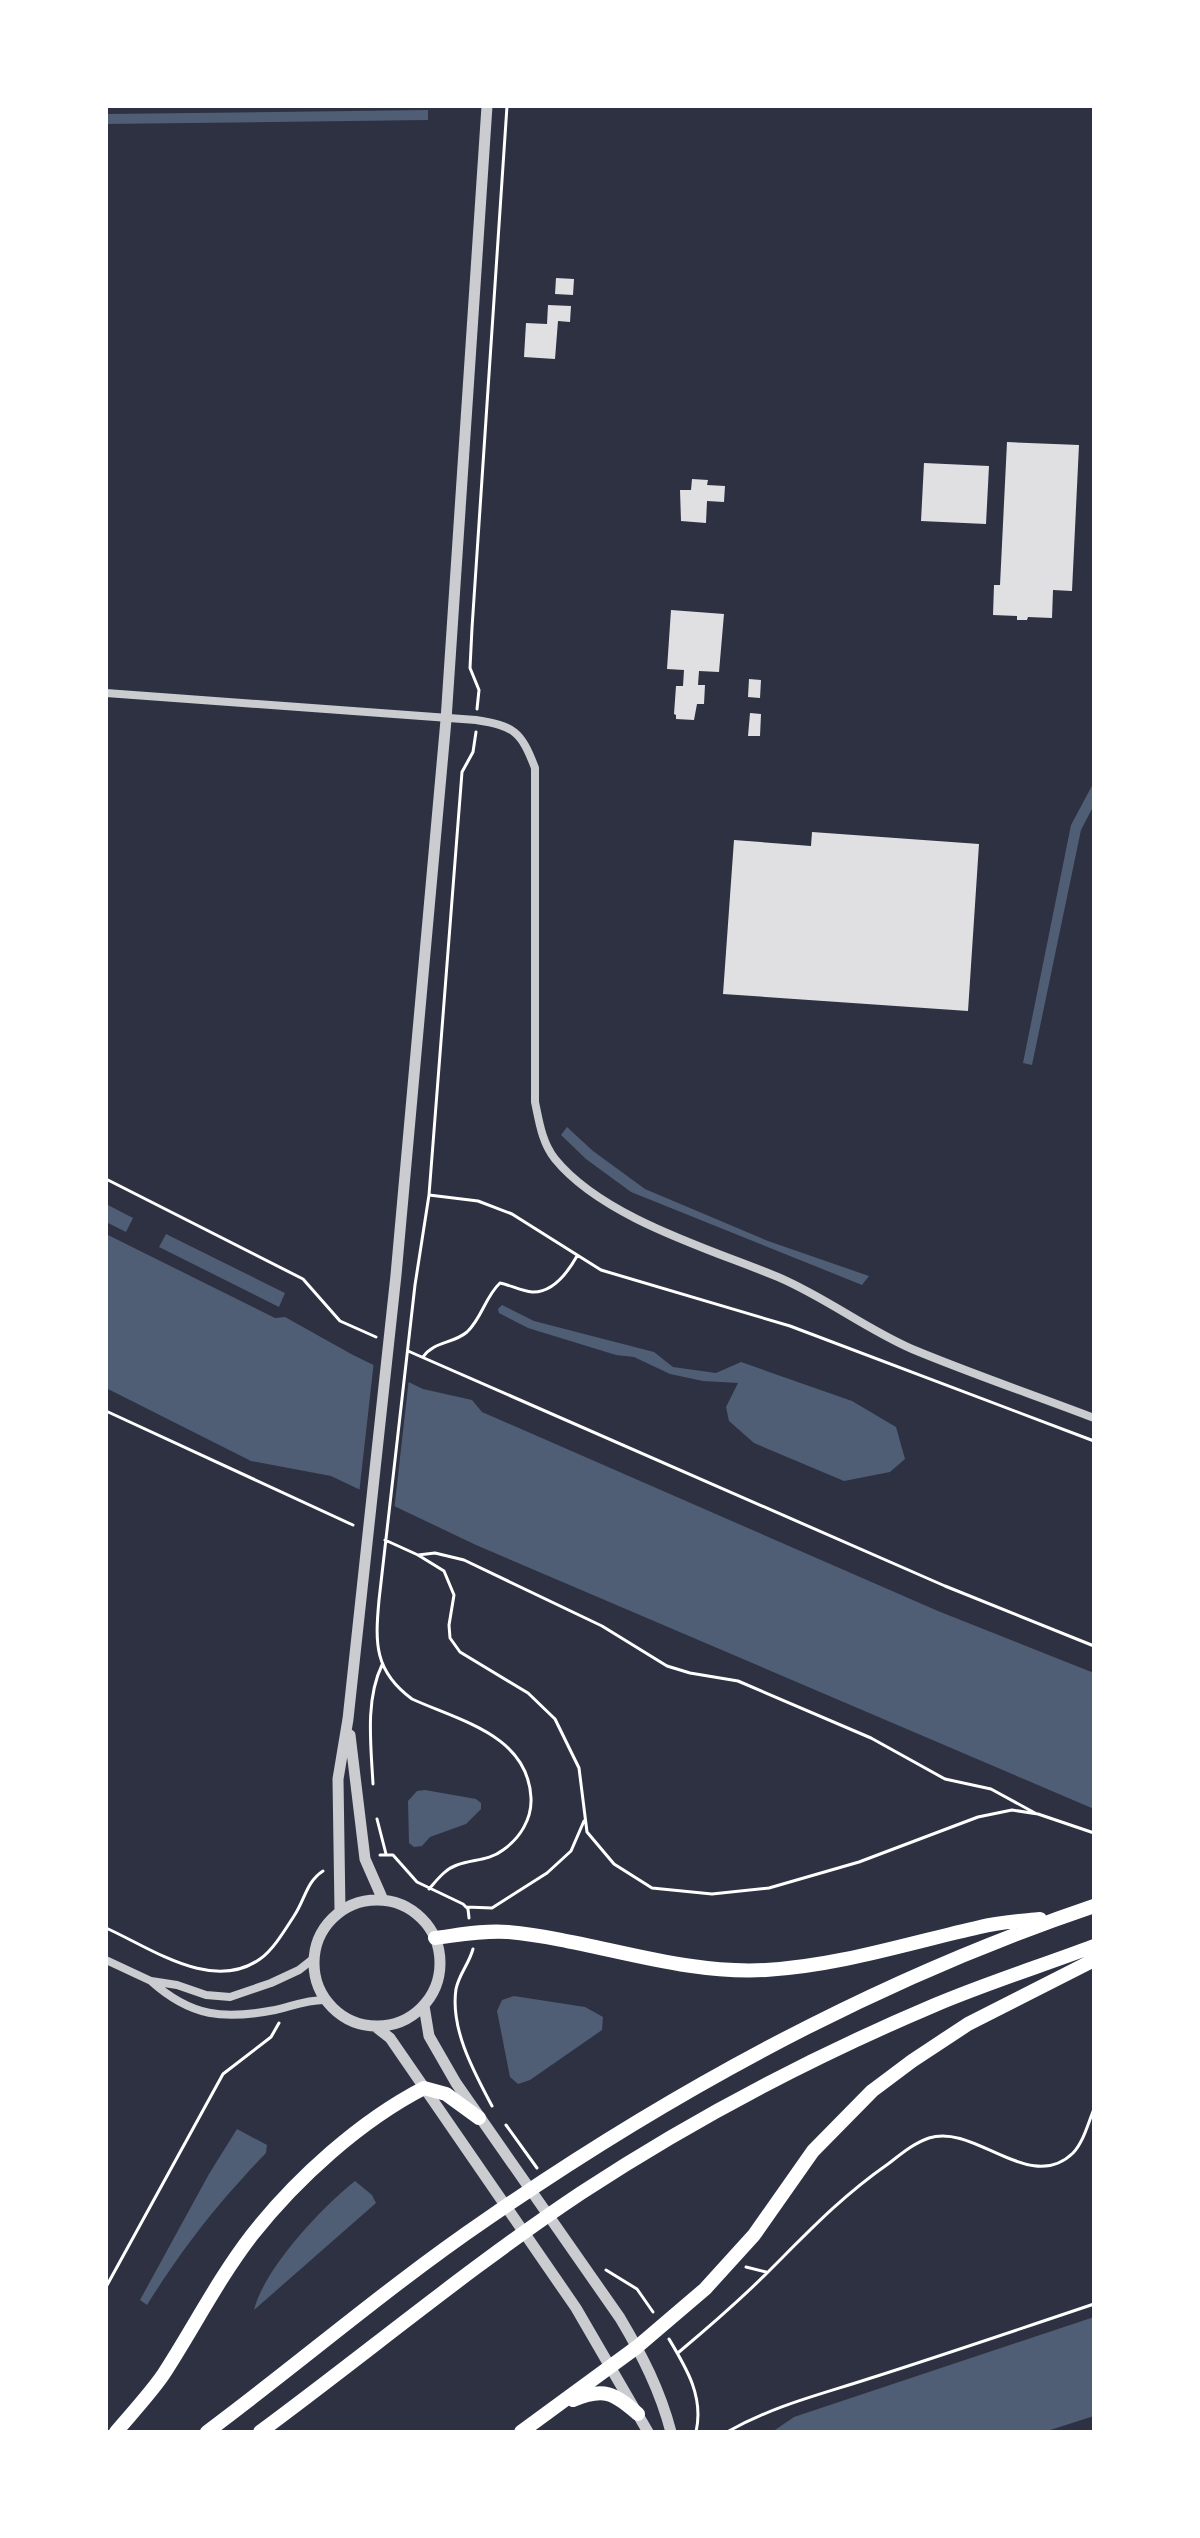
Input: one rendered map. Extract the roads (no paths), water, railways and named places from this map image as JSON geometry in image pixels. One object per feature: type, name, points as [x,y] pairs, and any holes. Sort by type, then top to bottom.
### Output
[{"type":"highway","points":[[207,2432],[485,2220],[660,2107],[771,2046],[928,1971],[1094,1906]]},
{"type":"highway","points":[[435,1938],[503,1932],[537,1935],[705,1968],[765,1971],[880,1951],[983,1926],[1064,1916]]},
{"type":"highway","points":[[260,2432],[504,2247],[582,2192],[679,2133],[786,2074],[938,2004],[1094,1946]]},
{"type":"highway","points":[[521,2432],[637,2347],[705,2289],[754,2235],[813,2151],[872,2091],[968,2024],[1094,1960]]},
{"type":"highway","points":[[116,2432],[161,2377],[231,2265],[288,2193],[326,2158],[394,2105],[424,2088],[446,2094],[479,2118]]},
{"type":"highway","points":[[558,2407],[598,2392],[619,2397],[638,2414]]},
{"type":"street","points":[[340,1911],[338,1779],[348,1719],[396,1275],[446,720],[487,106]]},
{"type":"street","points":[[106,693],[476,720],[507,725],[527,746],[535,768],[535,1102],[542,1134],[554,1158],[580,1182],[609,1202],[664,1233],[781,1279],[912,1349],[1094,1418]]},
{"type":"street","points":[[348,1719],[365,1859],[383,1900]]},
{"type":"street","points":[[366,1900],[383,1900],[400,1904],[426,1923],[440,1955],[434,1991],[424,2006],[394,2024],[376,2027],[356,2023],[338,2014],[324,2000],[318,1987],[313,1959],[324,1927],[340,1911],[366,1900]]},
{"type":"street","points":[[106,1960],[151,1981],[177,1985],[206,1995],[230,1997],[271,1983],[299,1970],[313,1959]]},
{"type":"street","points":[[151,1981],[170,1998],[203,2012],[232,2017],[310,2000],[324,2000]]},
{"type":"street","points":[[424,2006],[429,2036],[479,2118],[534,2192],[637,2347],[664,2405],[671,2432]]},
{"type":"street","points":[[376,2027],[390,2038],[546,2265],[611,2365],[648,2432]]},
{"type":"water","points":[[428,110],[428,120],[106,124],[106,114]]},
{"type":"water","points":[[1094,782],[1094,805],[1081,830],[1032,1065],[1023,1063],[1071,825]]},
{"type":"water","points":[[567,1127],[593,1151],[645,1189],[768,1241],[869,1276],[862,1285],[631,1192],[586,1159],[561,1135]]},
{"type":"water","points":[[106,1204],[133,1218],[126,1232],[106,1222]]},
{"type":"water","points":[[106,1234],[275,1318],[285,1317],[423,1389],[472,1400],[482,1412],[938,1611],[1094,1673],[1094,1809],[476,1545],[331,1476],[251,1461],[106,1388]]},
{"type":"water","points":[[166,1234],[285,1293],[279,1307],[159,1247]]},
{"type":"water","points":[[502,1305],[534,1321],[654,1352],[673,1367],[716,1373],[741,1362],[852,1401],[896,1427],[905,1459],[890,1472],[844,1481],[754,1443],[729,1421],[726,1407],[738,1383],[703,1381],[670,1374],[634,1357],[616,1355],[528,1328],[499,1313]]},
{"type":"water","points":[[417,1791],[476,1799],[481,1803],[481,1809],[466,1824],[430,1837],[422,1846],[414,1847],[409,1843],[408,1801]]},
{"type":"water","points":[[514,1996],[585,2007],[603,2017],[602,2030],[530,2080],[518,2084],[510,2077],[497,2011],[502,2000]]},
{"type":"water","points":[[237,2129],[267,2145],[266,2153],[202,2226],[147,2305],[140,2300]]},
{"type":"water","points":[[355,2181],[372,2195],[376,2203],[254,2310],[281,2258],[326,2207]]},
{"type":"water","points":[[1094,2317],[1094,2416],[1044,2432],[772,2432],[794,2417]]}]
